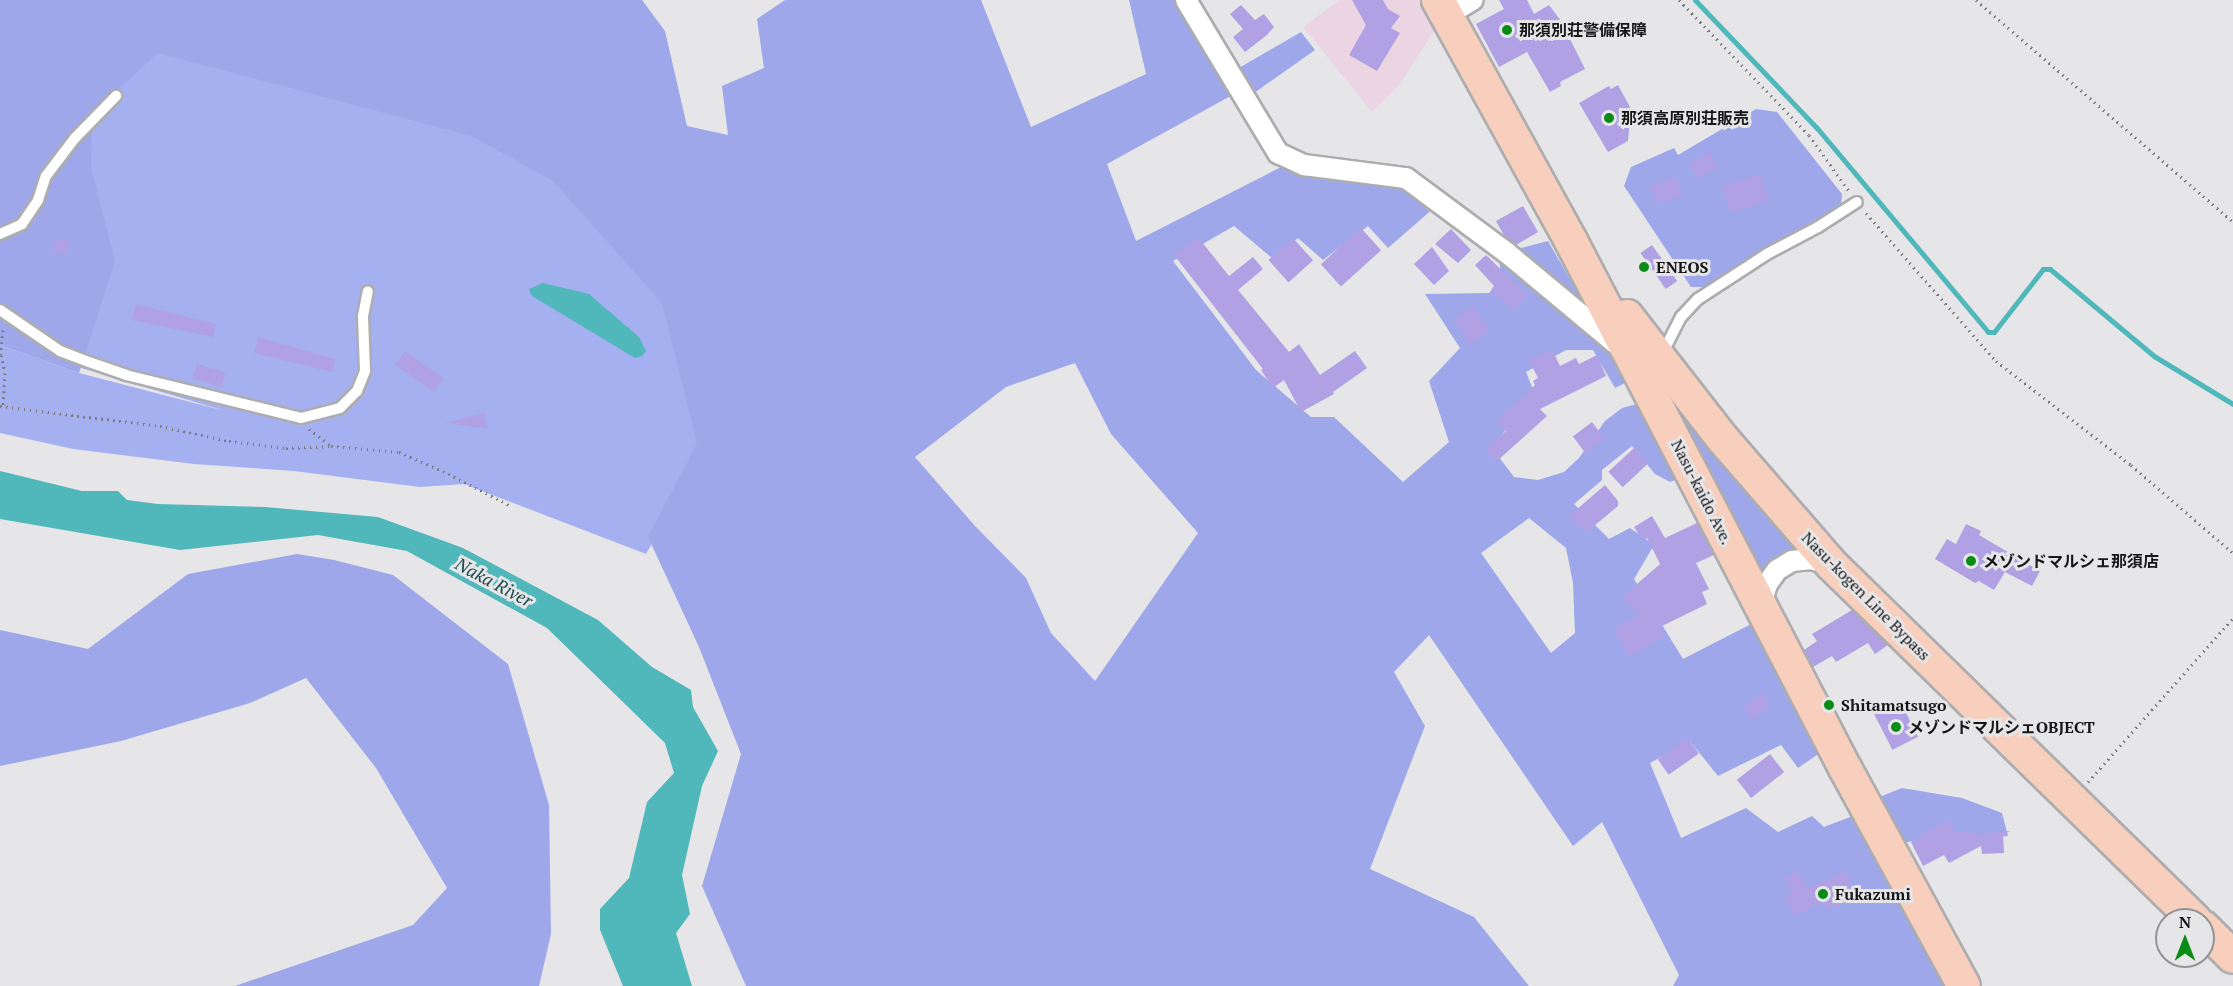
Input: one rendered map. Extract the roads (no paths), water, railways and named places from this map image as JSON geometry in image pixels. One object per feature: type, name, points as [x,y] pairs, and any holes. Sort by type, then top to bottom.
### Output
[{"type":"main road","name":"Nasu-kaido Ave.","points":[[1442,8],[1571,240],[1646,358],[1761,604],[1845,768],[1964,986]]},
{"type":"main road","name":"Nasu-kogen Line Bypass","points":[[1646,358],[1722,438],[1831,564],[2183,908]]},
{"type":"main road","points":[[2215,939],[2233,957]]},
{"type":"street","points":[[1186,0],[1278,153],[1304,165],[1406,178],[1646,358]]},
{"type":"street","points":[[1442,8],[1473,0]]},
{"type":"street","points":[[1761,604],[1767,584],[1777,570],[1792,561],[1810,559],[1831,564]]},
{"type":"lane","points":[[0,232],[22,224],[38,200],[46,176],[75,138],[116,96]]},
{"type":"lane","points":[[1646,358],[1698,299],[1748,265],[1818,227],[1857,202]]},
{"type":"lane","points":[[2,311],[33,330],[60,351],[88,362],[126,375],[301,418],[340,408],[357,391],[365,371],[363,316],[368,291]]},
{"type":"water","points":[[543,283],[589,294],[639,337],[646,351],[642,356],[635,358],[532,296],[529,289]]},
{"type":"water","name":"Naka River","points":[[0,471],[82,491],[118,491],[127,500],[158,504],[265,507],[378,517],[463,548],[598,620],[652,667],[691,690],[693,707],[718,751],[702,786],[682,875],[690,914],[676,933],[692,986],[623,986],[600,930],[600,909],[629,878],[647,802],[674,773],[665,743],[547,628],[407,551],[318,535],[180,550],[0,519]]},
{"type":"waterway","points":[[1695,0],[1817,128],[1988,332],[1994,332],[2043,269],[2050,269],[2154,356],[2233,404]]},
{"type":"place","name":"那須別荘警備保障","points":[[1507,30]]},
{"type":"place","name":"那須高原別荘販売","points":[[1609,118]]},
{"type":"place","name":"ENEOS","points":[[1644,267]]},
{"type":"place","name":"メゾンドマルシェ那須店","points":[[1971,561]]},
{"type":"place","name":"Shitamatsugo","points":[[1829,705]]},
{"type":"place","name":"メゾンドマルシェOBJECT","points":[[1896,727]]},
{"type":"place","name":"Fukazumi","points":[[1823,894]]}]
